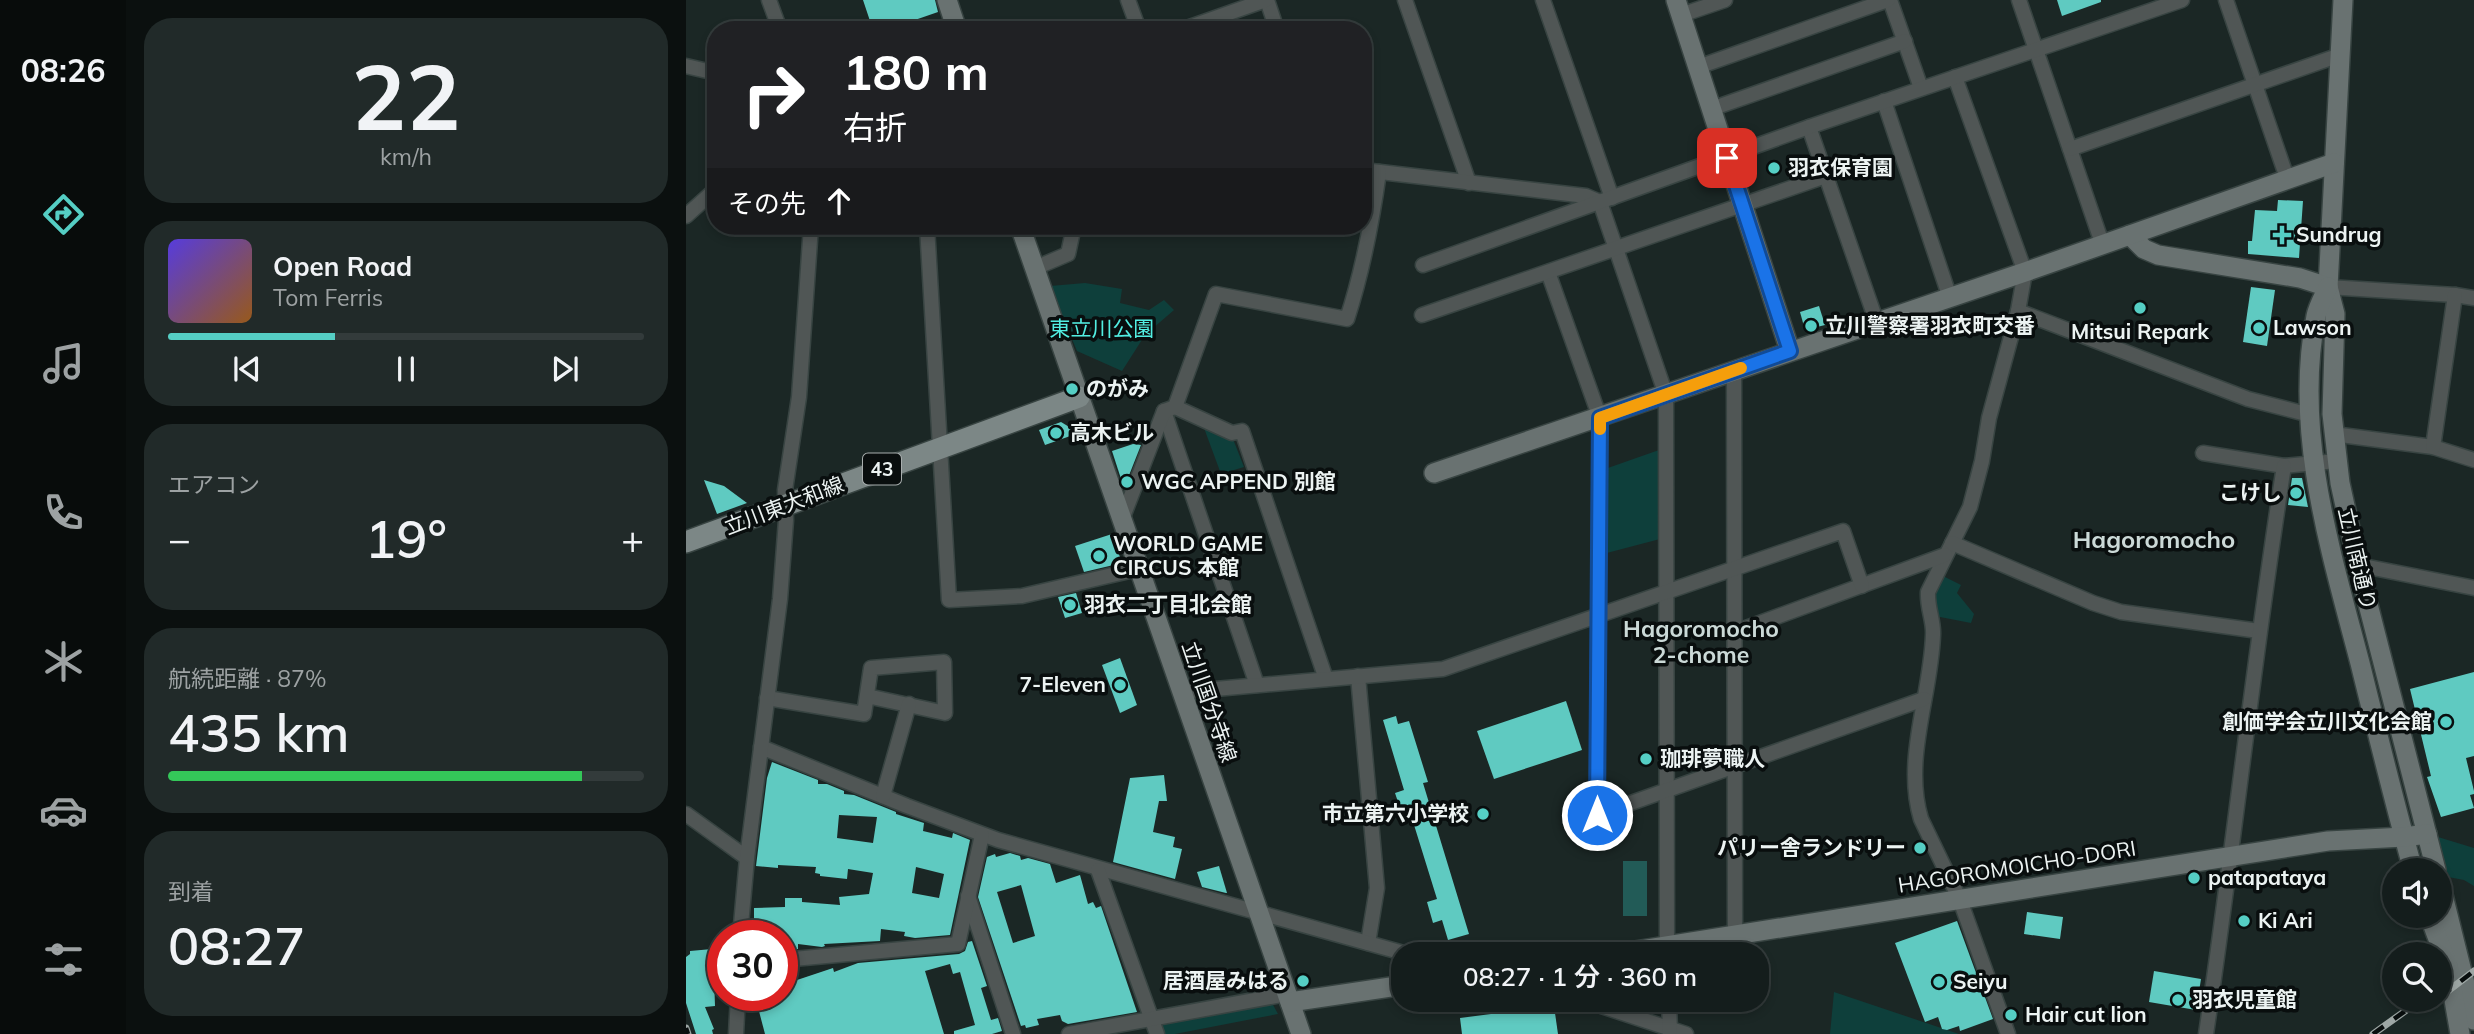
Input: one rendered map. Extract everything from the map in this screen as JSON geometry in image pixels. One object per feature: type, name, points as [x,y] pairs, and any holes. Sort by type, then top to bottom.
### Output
[{"type":"main road","name":"立川東大和線","points":[[686,542],[1079,397]]},
{"type":"street","points":[[769,0],[777,21]]},
{"type":"street","points":[[947,0],[954,21]]},
{"type":"street","points":[[1128,0],[1136,21]]},
{"type":"street","points":[[1207,21],[1267,0],[1274,21]]},
{"type":"street","points":[[1405,0],[1469,183]]},
{"type":"street","points":[[1543,0],[1606,200],[1616,249],[1666,395],[1667,942]]},
{"type":"street","points":[[1725,0],[1678,8],[1790,351]]},
{"type":"street","points":[[1698,67],[1889,0],[1921,88]]},
{"type":"street","points":[[2019,0],[2102,243]]},
{"type":"street","points":[[1423,265],[1808,127],[2182,0]]},
{"type":"street","points":[[2226,0],[2287,177]]},
{"type":"street","name":"立川南通り","points":[[2343,0],[2328,287],[2334,314],[2333,434],[2358,565],[2433,858]]},
{"type":"street","points":[[1711,109],[1905,41]]},
{"type":"street","points":[[2070,149],[2340,55]]},
{"type":"street","points":[[686,66],[707,71]]},
{"type":"street","points":[[1955,77],[2025,272],[1970,507],[1928,592],[1927,605],[1933,634],[1914,776],[1917,805],[1937,857],[1959,900],[2008,1034]]},
{"type":"street","points":[[1884,101],[1950,298]]},
{"type":"street","points":[[1808,127],[1877,323]]},
{"type":"street","points":[[1434,473],[1950,298],[2287,177],[2334,163]]},
{"type":"street","points":[[1372,171],[1606,200]]},
{"type":"street","points":[[1372,217],[1379,172]]},
{"type":"street","points":[[1422,315],[1826,176]]},
{"type":"street","points":[[686,216],[707,197]]},
{"type":"street","points":[[741,920],[780,599],[785,490],[799,397],[810,235]]},
{"type":"street","points":[[927,235],[949,600],[1022,596],[1138,569]]},
{"type":"street","name":"立川国分寺線","points":[[1023,235],[1301,1034]]},
{"type":"street","points":[[1035,268],[1068,254],[1072,235]]},
{"type":"street","points":[[1121,522],[1216,294],[1347,318],[1369,235]]},
{"type":"street","points":[[2130,235],[2144,249],[2158,255],[2300,278],[2328,287],[2474,298]]},
{"type":"street","points":[[1548,272],[1600,418],[1597,815],[1924,699]]},
{"type":"street","name":"立川南通り","points":[[2328,287],[2316,314],[2311,364],[2315,463],[2336,570],[2410,858]]},
{"type":"street","points":[[2433,447],[2455,295]]},
{"type":"street","points":[[2018,310],[2248,399],[2311,415]]},
{"type":"street","points":[[1734,371],[1735,935]]},
{"type":"street","points":[[1170,409],[1232,433],[1242,430],[1326,679]]},
{"type":"street","points":[[1170,409],[1257,685]]},
{"type":"street","points":[[2333,434],[2433,447],[2474,460]]},
{"type":"street","points":[[2203,453],[2284,466],[2337,461]]},
{"type":"street","points":[[2206,1034],[2259,631],[2284,466]]},
{"type":"street","points":[[1181,692],[1443,668],[1843,531],[1862,586]]},
{"type":"street","points":[[1735,632],[1862,586],[1949,549],[2121,612],[2259,631]]},
{"type":"street","points":[[2358,565],[2474,588]]},
{"type":"street","points":[[767,698],[864,714],[871,668],[944,662],[945,713],[867,696]]},
{"type":"street","points":[[1358,676],[1377,888],[1368,943]]},
{"type":"street","points":[[883,796],[909,704]]},
{"type":"street","points":[[761,747],[982,835],[1098,870],[1391,949]]},
{"type":"street","points":[[686,814],[747,858]]},
{"type":"street","name":"HAGOROMOICHO-DORI","points":[[1703,942],[2328,841],[2427,834]]},
{"type":"street","points":[[798,959],[958,944],[982,835]]},
{"type":"street","points":[[1098,870],[1157,1034]]},
{"type":"street","points":[[968,895],[1013,1034]]},
{"type":"street","points":[[2434,928],[2448,966],[2460,1034]]},
{"type":"street","points":[[2451,928],[2474,1020]]},
{"type":"street","points":[[1069,1034],[1150,1018],[1391,986]]},
{"type":"street","points":[[736,1034],[737,1011]]},
{"type":"street","points":[[739,1011],[744,1034]]},
{"type":"street","points":[[1617,1012],[1686,1034]]},
{"type":"street","points":[[1669,1012],[1670,1031]]},
{"type":"green space","name":"東立川公園","points":[[1085,283],[1122,289],[1120,303],[1149,310],[1164,300],[1174,310],[1145,335],[1122,371],[1077,351],[1050,286]]},
{"type":"green space","points":[[1204,428],[1233,439],[1244,467],[1221,474]]},
{"type":"green space","points":[[1659,450],[1660,539],[1603,554],[1605,469]]},
{"type":"green space","points":[[1941,575],[1961,585],[1957,593],[1974,614],[1971,623],[1935,616],[1930,608]]},
{"type":"green space","points":[[2438,837],[2474,848],[2474,886],[2464,880],[2452,878],[2452,858],[2443,858]]},
{"type":"green space","points":[[1834,992],[1959,1034],[1830,1034]]},
{"type":"green space","points":[[1271,1001],[1278,1014],[1175,1034],[1164,1034],[1160,1023]]},
{"type":"shaded area","points":[[1623,861],[1647,861],[1647,916],[1623,916]]},
{"type":"building","points":[[863,0],[935,0],[938,12],[912,21],[870,21]]},
{"type":"building","points":[[2057,0],[2101,0],[2101,2],[2062,16]]},
{"type":"building","points":[[2278,200],[2303,201],[2299,258],[2248,254],[2255,210],[2277,211]]},
{"type":"building","points":[[2251,287],[2275,290],[2267,346],[2243,342]]},
{"type":"building","points":[[1819,306],[1825,325],[1805,330],[1800,312]]},
{"type":"building","name":"高木ビル","points":[[1061,422],[1071,428],[1073,435],[1045,445],[1039,430]]},
{"type":"building","points":[[1133,444],[1141,445],[1124,488],[1112,451]]},
{"type":"building","points":[[2292,478],[2302,478],[2308,507],[2288,505]]},
{"type":"building","points":[[704,480],[724,486],[747,503],[717,514]]},
{"type":"building","name":"WORLD GAME CIRCUS 本館","points":[[1112,534],[1122,563],[1084,572],[1075,546]]},
{"type":"building","name":"羽衣二丁目北会館","points":[[1076,593],[1082,613],[1065,618],[1058,597]]},
{"type":"building","name":"7-Eleven","points":[[1120,658],[1137,705],[1120,713],[1102,665]]},
{"type":"building","name":"創価学会立川文化会館","points":[[2474,672],[2474,756],[2466,758],[2474,791],[2474,794],[2470,795],[2474,808],[2441,817],[2427,777],[2431,776],[2410,689]]},
{"type":"building","points":[[1566,701],[1582,750],[1494,779],[1477,731]]},
{"type":"building","points":[[1396,716],[1398,724],[1409,721],[1428,782],[1423,783],[1469,934],[1448,940],[1442,920],[1433,923],[1427,902],[1437,899],[1410,812],[1402,814],[1395,793],[1404,790],[1383,720]]},
{"type":"building","points":[[772,762],[818,780],[818,784],[827,784],[844,791],[844,794],[854,795],[924,823],[923,831],[952,838],[953,833],[970,840],[950,935],[915,938],[904,936],[905,932],[881,929],[880,941],[824,944],[822,947],[798,944],[798,920],[754,920],[754,908],[785,907],[785,898],[802,898],[802,902],[840,905],[839,897],[869,894],[873,873],[848,869],[847,879],[820,876],[815,873],[816,867],[756,866],[767,778]],"holes":[[[839,815],[877,817],[873,843],[837,838]],[[916,867],[944,874],[939,898],[912,893]]]},
{"type":"building","points":[[1164,775],[1167,801],[1159,801],[1153,832],[1175,837],[1173,847],[1182,849],[1175,879],[1113,862],[1130,778]]},
{"type":"building","points":[[1010,853],[1020,856],[1021,860],[1028,858],[1050,864],[1056,883],[1080,875],[1088,904],[1093,902],[1096,908],[1101,906],[1137,1012],[1068,1024],[1062,1021],[1060,1015],[1037,1019],[1039,1025],[1026,1028],[1025,1025],[1021,1026],[978,897],[987,857],[995,854],[996,857]],"holes":[[[1021,885],[1035,936],[1013,943],[997,892]]]},
{"type":"building","points":[[1219,866],[1227,893],[1202,887],[1197,872]]},
{"type":"building","points":[[2027,912],[2063,917],[2060,939],[2024,934]]},
{"type":"building","points":[[1957,921],[1993,1019],[1960,1031],[1959,1026],[1942,1029],[1938,1017],[1925,1022],[1895,943]]},
{"type":"building","points":[[972,941],[987,986],[981,988],[991,1020],[998,1018],[1002,1031],[992,1034],[954,1034],[954,1031],[975,1025],[960,972],[953,974],[950,964],[925,971],[944,1034],[765,1034],[759,1011],[798,1011],[798,980],[833,968],[834,972],[858,963],[959,954],[965,951],[968,942]]},
{"type":"building","points":[[707,949],[705,1007],[714,1029],[713,1034],[696,1034],[686,1003],[686,957],[690,951]]},
{"type":"building","points":[[2154,971],[2201,979],[2196,1010],[2149,1002]]},
{"type":"building","points":[[1507,1012],[1555,1012],[1558,1034],[1462,1034],[1460,1018]]},
{"type":"railway","points":[[2452,988],[2474,971]]},
{"type":"railway","points":[[2373,1034],[2404,1012]]},
{"type":"railway","points":[[686,1028],[688,1034]]},
{"type":"slow traffic","points":[[1600,429],[1600,418],[1741,368]]},
{"type":"place","name":"羽衣保育園","points":[[1774,168]]},
{"type":"place","name":"Sundrug","points":[[2282,235]]},
{"type":"place","name":"Mitsui Repark","points":[[2140,308]]},
{"type":"place","name":"立川警察署羽衣町交番","points":[[1811,326]]},
{"type":"place","name":"Lawson","points":[[2259,328]]},
{"type":"place","name":"のがみ","points":[[1072,389]]},
{"type":"place","name":"高木ビル","points":[[1056,433]]},
{"type":"place","name":"WGC APPEND 別館","points":[[1127,482]]},
{"type":"place","name":"こけし","points":[[2296,493]]},
{"type":"place","name":"WORLD GAME CIRCUS 本館","points":[[1099,556]]},
{"type":"place","name":"羽衣二丁目北会館","points":[[1070,605]]},
{"type":"place","name":"7-Eleven","points":[[1120,685]]},
{"type":"place","name":"創価学会立川文化会館","points":[[2446,722]]},
{"type":"place","name":"珈琲夢職人","points":[[1646,759]]},
{"type":"place","name":"市立第六小学校","points":[[1483,814]]},
{"type":"place","name":"パリー舎ランドリー","points":[[1920,848]]},
{"type":"place","name":"patapataya","points":[[2194,878]]},
{"type":"place","name":"Ki Ari","points":[[2244,921]]},
{"type":"place","name":"居酒屋みはる","points":[[1303,981]]},
{"type":"place","name":"Seiyu","points":[[1939,982]]},
{"type":"place","name":"羽衣児童館","points":[[2178,1000]]},
{"type":"place","name":"Hair cut lion","points":[[2011,1015]]},
{"type":"district","name":"Hagoromocho","points":[[2154,540]]},
{"type":"district","name":"Hagoromocho 2-chome","points":[[1701,642]]},
{"type":"route","points":[[1597,815],[1600,418],[1790,351],[1727,158]]}]
